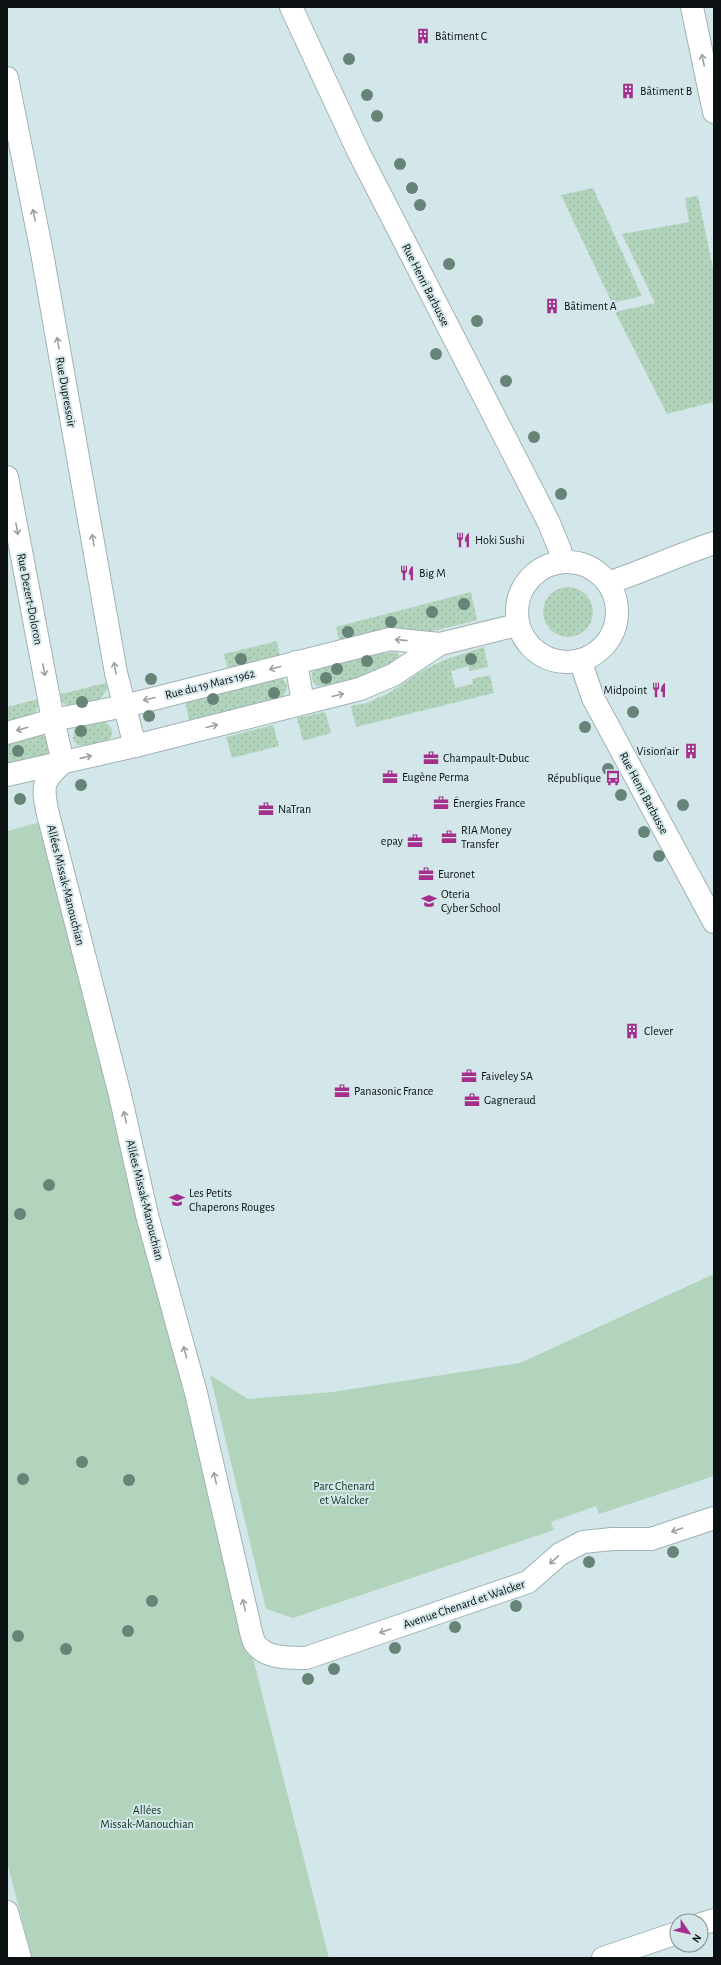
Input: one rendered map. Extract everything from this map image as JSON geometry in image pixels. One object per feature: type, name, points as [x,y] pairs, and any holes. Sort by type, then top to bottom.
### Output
[{"type":"street","name":"Rue Henri Barbusse","points":[[291,7],[359,153],[549,523],[560,550],[562,561]]},
{"type":"street","points":[[692,7],[714,112]]},
{"type":"street","name":"Rue Dupressoir","points":[[7,78],[42,253],[116,673],[125,706]]},
{"type":"street","name":"Rue Dezert-Doloron","points":[[7,477],[53,720]]},
{"type":"street","points":[[608,582],[640,572],[678,555],[714,543]]},
{"type":"street","points":[[562,561],[576,562],[588,566],[600,573],[608,582],[615,595],[617,608],[616,622],[611,635],[604,646],[592,655],[580,660],[564,662],[548,659],[535,650],[524,638],[518,625],[517,610],[520,595],[526,582],[536,572],[549,565],[562,561]]},
{"type":"street","name":"Rue du 19 Mars 1962","points":[[7,733],[53,720],[125,706],[390,639],[440,644],[518,625]]},
{"type":"street","name":"Rue du 19 Mars 1962","points":[[7,775],[135,746],[360,689],[393,675],[440,644]]},
{"type":"street","name":"Rue Henri Barbusse","points":[[580,660],[593,698],[714,922]]},
{"type":"street","points":[[296,662],[303,703]]},
{"type":"street","points":[[125,706],[135,746]]},
{"type":"street","points":[[53,720],[63,762]]},
{"type":"street","name":"Allées Missak-Manouchian","points":[[63,762],[52,772],[43,789],[47,810],[120,1095],[147,1215],[196,1393],[249,1624],[255,1642]]},
{"type":"street","name":"Avenue Chenard et Walcker","points":[[255,1642],[266,1652],[277,1656],[306,1658],[528,1582],[560,1554],[583,1542],[612,1539],[651,1540],[714,1518]]},
{"type":"street","points":[[7,1912],[20,1958]]},
{"type":"street","points":[[603,1958],[669,1936]]},
{"type":"green space","points":[[593,188],[642,296],[612,303],[561,195]]},
{"type":"green space","points":[[698,196],[714,273],[714,402],[667,414],[615,312],[655,303],[622,234],[689,222],[685,198]]},
{"type":"green space","points":[[568,587],[577,589],[586,594],[591,603],[593,612],[591,621],[586,630],[577,635],[568,637],[559,635],[550,630],[545,621],[543,612],[545,603],[550,594],[559,589]]},
{"type":"green space","points":[[471,592],[477,620],[438,630],[340,643],[336,627]]},
{"type":"green space","points":[[277,641],[280,658],[228,671],[224,654]]},
{"type":"green space","points":[[484,647],[488,667],[470,671],[468,666],[451,671],[455,688],[473,684],[472,679],[490,675],[494,693],[356,727],[351,706],[367,703],[389,693],[422,671],[444,660]]},
{"type":"green space","points":[[396,652],[399,655],[398,659],[369,673],[345,682],[324,686],[315,685],[312,678],[312,672],[329,663],[376,654]]},
{"type":"green space","points":[[277,677],[283,679],[287,685],[286,692],[282,697],[189,721],[185,700]]},
{"type":"green space","points":[[109,682],[101,698],[94,703],[78,708],[63,702],[57,695]]},
{"type":"green space","points":[[39,699],[36,711],[33,715],[29,718],[7,726],[7,707]]},
{"type":"green space","points":[[325,712],[331,733],[303,741],[297,718]]},
{"type":"green space","points":[[102,720],[108,724],[112,730],[112,736],[110,739],[99,743],[77,745],[73,739],[74,730],[81,725]]},
{"type":"green space","points":[[273,725],[279,746],[232,758],[226,737]]},
{"type":"green space","points":[[42,735],[48,738],[51,751],[47,756],[7,766],[7,744]]},
{"type":"green space","name":"Allées Missak-Manouchian","points":[[41,822],[329,1958],[32,1958],[7,1862],[7,831]]},
{"type":"green space","name":"Parc Chenard et Walcker","points":[[714,1274],[714,1476],[599,1514],[596,1506],[551,1522],[554,1530],[293,1618],[266,1609],[210,1375],[248,1399],[332,1392],[520,1363]]},
{"type":"place","name":"Bâtiment C","points":[[423,36]]},
{"type":"place","name":"Bâtiment B","points":[[628,91]]},
{"type":"place","name":"Bâtiment A","points":[[552,306]]},
{"type":"place","name":"Hoki Sushi","points":[[463,540]]},
{"type":"place","name":"Big M","points":[[407,573]]},
{"type":"place","name":"Midpoint","points":[[659,690]]},
{"type":"place","name":"Vision'air","points":[[691,751]]},
{"type":"place","name":"Champault-Dubuc","points":[[431,758]]},
{"type":"place","name":"Eugène Perma","points":[[390,777]]},
{"type":"place","name":"République","points":[[613,778]]},
{"type":"place","name":"Énergies France","points":[[441,803]]},
{"type":"place","name":"NaTran","points":[[266,809]]},
{"type":"place","name":"RIA Money Transfer","points":[[449,837]]},
{"type":"place","name":"epay","points":[[415,841]]},
{"type":"place","name":"Euronet","points":[[426,874]]},
{"type":"place","name":"Oteria Cyber School","points":[[429,901]]},
{"type":"place","name":"Clever","points":[[632,1031]]},
{"type":"place","name":"Faiveley SA","points":[[469,1076]]},
{"type":"place","name":"Panasonic France","points":[[342,1091]]},
{"type":"place","name":"Gagneraud","points":[[472,1100]]},
{"type":"place","name":"Les Petits Chaperons Rouges","points":[[177,1200]]}]
